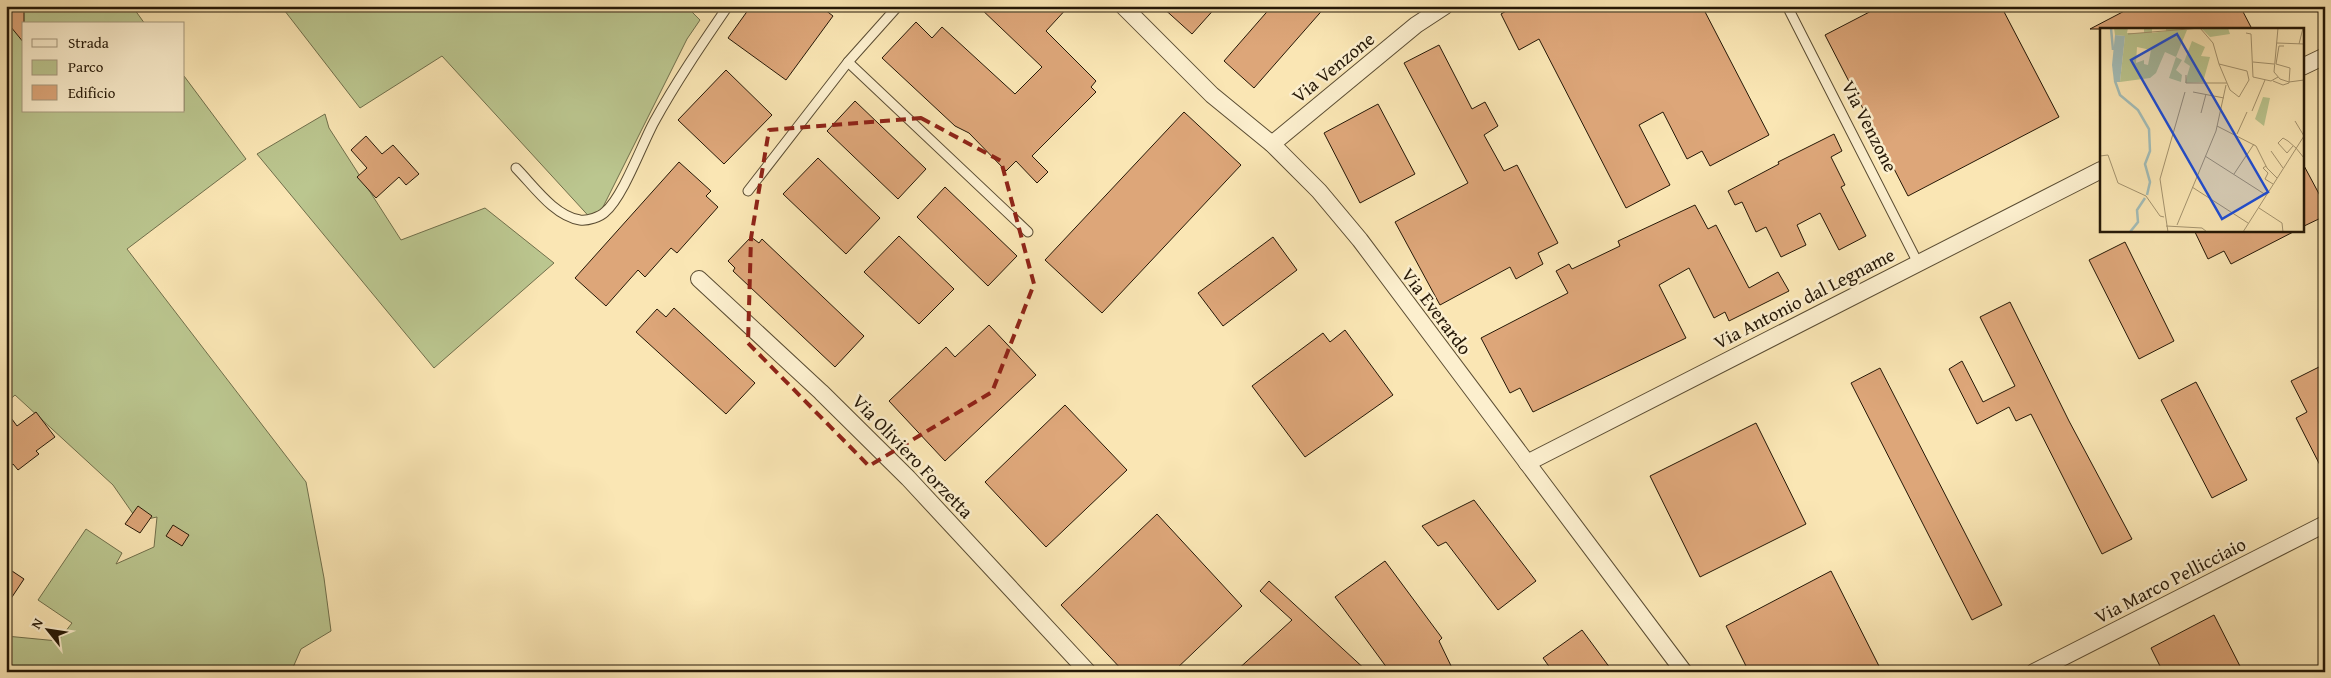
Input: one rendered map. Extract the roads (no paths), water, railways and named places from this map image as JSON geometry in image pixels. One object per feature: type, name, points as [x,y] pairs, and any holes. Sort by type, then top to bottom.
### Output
[{"type":"street","name":"Via Everardo","points":[[1123,6],[1212,95],[1272,144],[1319,190],[1360,240],[1684,672]]},
{"type":"street","name":"Via Venzone","points":[[1272,144],[1416,25],[1445,6]]},
{"type":"street","points":[[2304,66],[2325,56]]},
{"type":"street","name":"Via Antonio dal Legname","points":[[1527,464],[2100,171]]},
{"type":"street","name":"Via Oliviero Forzetta","points":[[699,279],[821,392],[908,478],[1088,672]]},
{"type":"street","name":"Via Marco Pellicciaio","points":[[2034,672],[2325,524]]},
{"type":"lane","points":[[516,168],[553,206],[569,216],[581,220],[594,218],[605,213],[629,173],[669,95],[728,6]]},
{"type":"lane","points":[[748,192],[848,62],[898,6]]},
{"type":"lane","name":"Via Venzone","points":[[1787,6],[1918,263]]},
{"type":"lane","points":[[848,62],[1028,232]]}]
